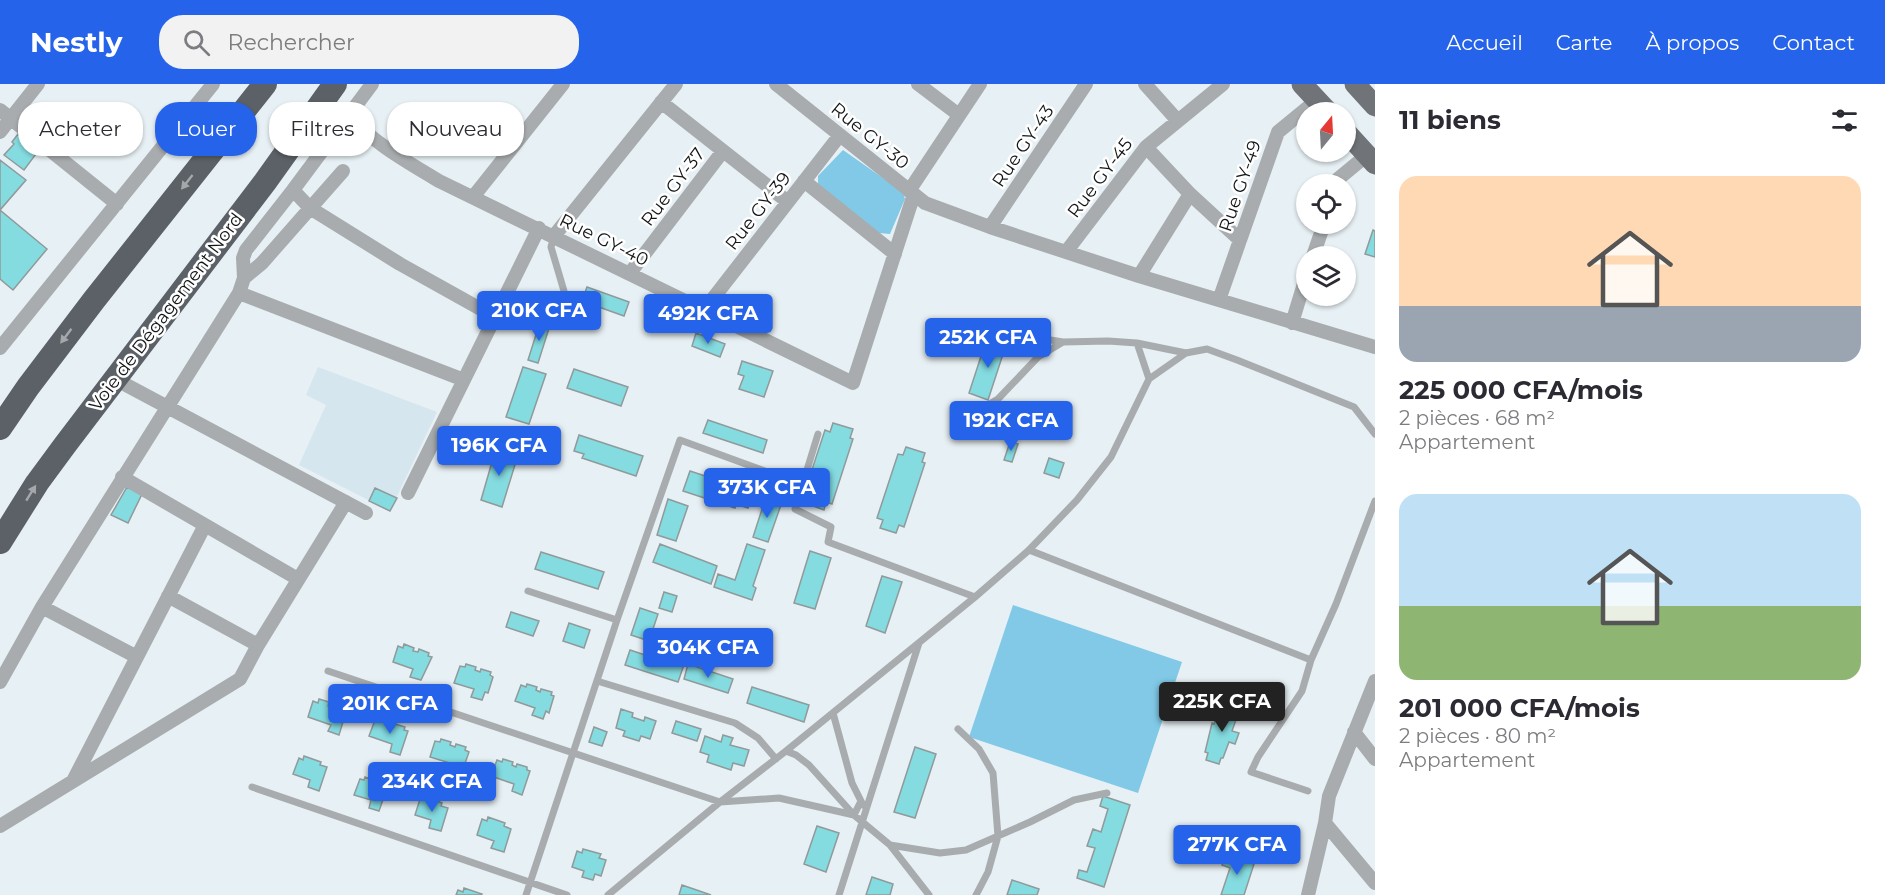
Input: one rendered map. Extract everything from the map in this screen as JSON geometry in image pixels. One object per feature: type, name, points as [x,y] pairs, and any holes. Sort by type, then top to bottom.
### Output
[{"type":"highway","name":"Voie de Dégagement Nord","points":[[0,542],[37,483],[265,182],[335,84]]},
{"type":"highway","points":[[265,182],[290,157],[348,84]]},
{"type":"highway","points":[[0,428],[93,300],[259,91]]},
{"type":"main road","points":[[1302,84],[1319,102]]},
{"type":"main road","points":[[1355,84],[1375,106]]},
{"type":"main road","points":[[1356,143],[1371,160]]},
{"type":"street","points":[[0,132],[5,114],[38,84]]},
{"type":"street","points":[[0,348],[213,84]]},
{"type":"street","points":[[359,102],[372,84]]},
{"type":"street","points":[[473,197],[563,84]]},
{"type":"street","points":[[554,236],[676,84]]},
{"type":"street","name":"Rue GY-30","points":[[776,84],[926,203],[990,227],[1138,276],[1375,347]]},
{"type":"street","points":[[918,84],[959,115]]},
{"type":"street","points":[[804,181],[894,254],[911,192],[980,84]]},
{"type":"street","name":"Rue GY-43","points":[[990,227],[1086,84]]},
{"type":"street","points":[[1145,84],[1178,121]]},
{"type":"street","name":"Rue GY-45","points":[[1066,252],[1146,147],[1223,84]]},
{"type":"street","points":[[661,102],[788,202]]},
{"type":"street","points":[[5,114],[117,204]]},
{"type":"street","name":"Rue GY-49","points":[[1219,300],[1278,132],[1296,122]]},
{"type":"street","name":"Rue GY-39","points":[[704,310],[840,135]]},
{"type":"street","name":"Rue GY-40","points":[[375,141],[439,181],[853,382],[894,254]]},
{"type":"street","points":[[1146,147],[1190,194],[1240,240]]},
{"type":"street","name":"Rue GY-37","points":[[630,273],[723,151]]},
{"type":"street","points":[[0,682],[42,607],[239,293],[244,278],[243,258],[246,250],[319,156]]},
{"type":"street","points":[[1347,174],[1371,160]]},
{"type":"street","points":[[244,278],[262,263],[343,171]]},
{"type":"street","points":[[294,190],[309,208],[400,264],[495,317]]},
{"type":"street","points":[[1138,276],[1190,194]]},
{"type":"street","points":[[408,493],[538,228]]},
{"type":"street","points":[[239,293],[464,380]]},
{"type":"street","points":[[1292,323],[1297,306]]},
{"type":"street","points":[[115,379],[366,513]]},
{"type":"street","points":[[122,477],[298,579]]},
{"type":"street","points":[[0,826],[240,679],[258,645],[346,502]]},
{"type":"street","points":[[72,783],[205,525]]},
{"type":"street","points":[[168,596],[258,645]]},
{"type":"street","points":[[42,607],[137,657]]},
{"type":"street","points":[[1308,895],[1329,796],[1375,681]]},
{"type":"street","points":[[1354,732],[1375,759]]},
{"type":"street","points":[[1325,823],[1375,883]]},
{"type":"lane","points":[[554,236],[551,247],[564,291]]},
{"type":"lane","points":[[1002,327],[1032,337],[1063,342],[1108,340],[1137,343],[1185,353],[1207,349],[1354,407],[1375,434]]},
{"type":"lane","points":[[971,415],[998,399],[1038,357],[1063,342]]},
{"type":"lane","points":[[1137,343],[1149,379]]},
{"type":"lane","points":[[608,895],[720,802],[786,752],[1029,550],[1077,500],[1111,457],[1149,379],[1185,353]]},
{"type":"lane","points":[[818,434],[795,509],[831,527],[828,542],[975,597]]},
{"type":"lane","points":[[526,895],[617,620],[680,440],[773,474]]},
{"type":"lane","points":[[1308,791],[1251,772],[1258,757],[1302,690],[1311,660],[1336,604],[1375,501]]},
{"type":"lane","points":[[1029,550],[1311,660]]},
{"type":"lane","points":[[528,591],[617,620]]},
{"type":"lane","points":[[838,895],[919,642]]},
{"type":"lane","points":[[328,671],[720,802],[779,798],[854,815]]},
{"type":"lane","points":[[597,681],[735,723],[758,738],[776,759]]},
{"type":"lane","points":[[833,713],[852,783],[860,803],[867,809]]},
{"type":"lane","points":[[958,729],[979,749],[993,773],[998,836],[988,872],[976,895]]},
{"type":"lane","points":[[786,752],[796,755],[808,765],[854,815],[890,845],[929,895]]},
{"type":"lane","points":[[252,787],[567,895]]},
{"type":"lane","points":[[890,845],[940,853],[966,850],[1074,800],[1107,793]]},
{"type":"lane","points":[[854,815],[860,803]]},
{"type":"shaded area","points":[[843,150],[903,192],[905,199],[890,234],[879,233],[818,185],[818,176]]},
{"type":"shaded area","points":[[318,367],[437,412],[390,511],[299,465],[326,405],[306,395]]},
{"type":"shaded area","points":[[1013,605],[1182,662],[1138,793],[969,737]]},
{"type":"building","points":[[18,134],[18,156],[34,156],[24,170],[4,155],[14,144],[12,142]]},
{"type":"building","points":[[0,160],[26,180],[0,210]]},
{"type":"building","points":[[0,210],[47,249],[13,290],[0,279]]},
{"type":"building","points":[[1373,230],[1375,231],[1375,257],[1365,254]]},
{"type":"building","points":[[587,287],[629,302],[624,316],[582,301]]},
{"type":"building","points":[[540,322],[550,325],[538,363],[528,360]]},
{"type":"building","points":[[696,333],[725,344],[720,357],[692,346]]},
{"type":"building","points":[[987,338],[1006,345],[988,400],[969,393]]},
{"type":"building","points":[[742,361],[773,371],[764,397],[739,389],[744,376],[738,374]]},
{"type":"building","points":[[523,367],[546,374],[529,424],[506,417]]},
{"type":"building","points":[[574,369],[628,387],[621,406],[567,388]]},
{"type":"building","points":[[708,420],[767,440],[763,453],[703,433]]},
{"type":"building","points":[[833,423],[853,429],[850,438],[853,439],[832,504],[826,502],[824,510],[808,504],[811,496],[804,494],[825,430],[830,432]]},
{"type":"building","points":[[579,435],[643,456],[636,476],[582,458],[584,454],[574,451]]},
{"type":"building","points":[[1010,442],[1018,444],[1012,462],[1004,460]]},
{"type":"building","points":[[906,447],[925,453],[922,462],[925,463],[904,527],[899,525],[896,533],[880,528],[883,520],[877,518],[898,454],[903,455]]},
{"type":"building","points":[[496,448],[518,455],[502,507],[481,500]]},
{"type":"building","points":[[1049,458],[1064,463],[1059,478],[1044,473]]},
{"type":"building","points":[[690,471],[754,492],[748,508],[736,504],[735,508],[683,491]]},
{"type":"building","points":[[127,487],[142,494],[128,523],[111,515]]},
{"type":"building","points":[[375,488],[397,498],[390,511],[369,501]]},
{"type":"building","points":[[766,497],[782,502],[768,542],[753,537]]},
{"type":"building","points":[[668,499],[688,506],[676,541],[657,535]]},
{"type":"building","points":[[660,544],[717,566],[711,584],[653,562]]},
{"type":"building","points":[[747,544],[765,550],[753,586],[756,588],[752,600],[714,587],[718,574],[735,580]]},
{"type":"building","points":[[810,551],[831,558],[815,609],[794,603]]},
{"type":"building","points":[[541,552],[604,572],[598,589],[535,569]]},
{"type":"building","points":[[882,576],[902,582],[885,633],[866,626]]},
{"type":"building","points":[[664,592],[677,596],[672,612],[659,608]]},
{"type":"building","points":[[640,608],[658,614],[649,641],[631,635]]},
{"type":"building","points":[[511,612],[539,621],[533,636],[506,627]]},
{"type":"building","points":[[569,623],[590,630],[584,648],[563,641]]},
{"type":"building","points":[[404,644],[414,648],[413,651],[418,652],[419,649],[429,653],[428,656],[432,657],[421,680],[410,677],[413,669],[393,662],[398,646],[403,648]]},
{"type":"building","points":[[673,648],[688,653],[678,682],[625,665],[630,650],[669,663]]},
{"type":"building","points":[[466,664],[476,667],[475,670],[480,672],[481,669],[491,672],[490,675],[493,677],[488,693],[485,692],[482,700],[471,697],[474,689],[454,683],[460,666],[465,667]]},
{"type":"building","points":[[688,664],[733,679],[728,693],[684,679]]},
{"type":"building","points":[[527,684],[537,687],[536,690],[540,692],[541,689],[552,692],[551,695],[554,696],[549,713],[546,711],[543,719],[532,715],[535,708],[515,701],[521,685],[526,687]]},
{"type":"building","points":[[752,687],[809,705],[804,722],[747,703]]},
{"type":"building","points":[[319,699],[329,702],[328,706],[333,707],[333,704],[344,708],[343,711],[346,712],[339,735],[328,731],[331,725],[308,717],[313,701],[318,703]]},
{"type":"building","points":[[1224,701],[1238,705],[1235,714],[1238,714],[1232,731],[1239,733],[1235,744],[1229,742],[1219,764],[1206,760],[1208,753],[1205,752],[1212,723],[1214,724]]},
{"type":"building","points":[[621,709],[633,713],[632,717],[644,721],[645,717],[656,721],[650,739],[641,736],[639,741],[623,736],[625,731],[616,728]]},
{"type":"building","points":[[381,719],[391,722],[389,725],[394,727],[395,724],[405,727],[404,730],[408,731],[400,755],[390,752],[392,744],[369,736],[375,720],[380,722]]},
{"type":"building","points":[[676,721],[701,729],[697,741],[672,733]]},
{"type":"building","points":[[594,727],[607,732],[602,746],[589,742]]},
{"type":"building","points":[[723,735],[733,738],[730,745],[749,750],[744,766],[733,763],[731,770],[707,762],[709,755],[700,752],[705,736],[721,742]]},
{"type":"building","points":[[441,739],[451,742],[450,745],[455,747],[456,744],[466,747],[465,750],[469,752],[461,775],[451,772],[453,764],[430,757],[435,741],[440,742]]},
{"type":"building","points":[[915,747],[936,754],[915,818],[894,812]]},
{"type":"building","points":[[304,756],[321,762],[320,765],[327,767],[319,791],[308,787],[310,780],[293,774],[299,758],[303,760]]},
{"type":"building","points":[[503,759],[513,762],[512,765],[516,767],[517,764],[527,767],[530,771],[522,795],[512,791],[514,784],[491,776],[497,760],[502,762]]},
{"type":"building","points":[[365,777],[382,783],[381,786],[387,788],[379,811],[369,808],[371,800],[354,795],[360,779],[364,780]]},
{"type":"building","points":[[1103,796],[1130,805],[1104,887],[1077,878],[1079,870],[1087,872],[1095,848],[1087,846],[1093,829],[1101,832],[1108,809],[1100,806]]},
{"type":"building","points":[[426,797],[448,808],[441,831],[429,828],[431,820],[415,815],[420,799],[425,800]]},
{"type":"building","points":[[488,817],[505,823],[504,826],[511,829],[504,852],[491,848],[494,841],[477,835],[482,819],[487,821]]},
{"type":"building","points":[[817,826],[839,833],[826,872],[804,864]]},
{"type":"building","points":[[583,849],[601,854],[599,858],[606,860],[601,876],[595,874],[593,880],[582,877],[584,871],[572,867],[577,851],[582,853]]},
{"type":"building","points":[[1225,855],[1254,864],[1244,895],[1221,895],[1230,868],[1222,865]]},
{"type":"building","points":[[872,877],[893,884],[890,895],[866,895]]},
{"type":"building","points":[[1012,880],[1039,889],[1037,895],[1007,895]]},
{"type":"building","points":[[682,885],[711,895],[679,895]]},
{"type":"building","points":[[464,888],[482,894],[456,895],[458,890],[463,892]]}]
